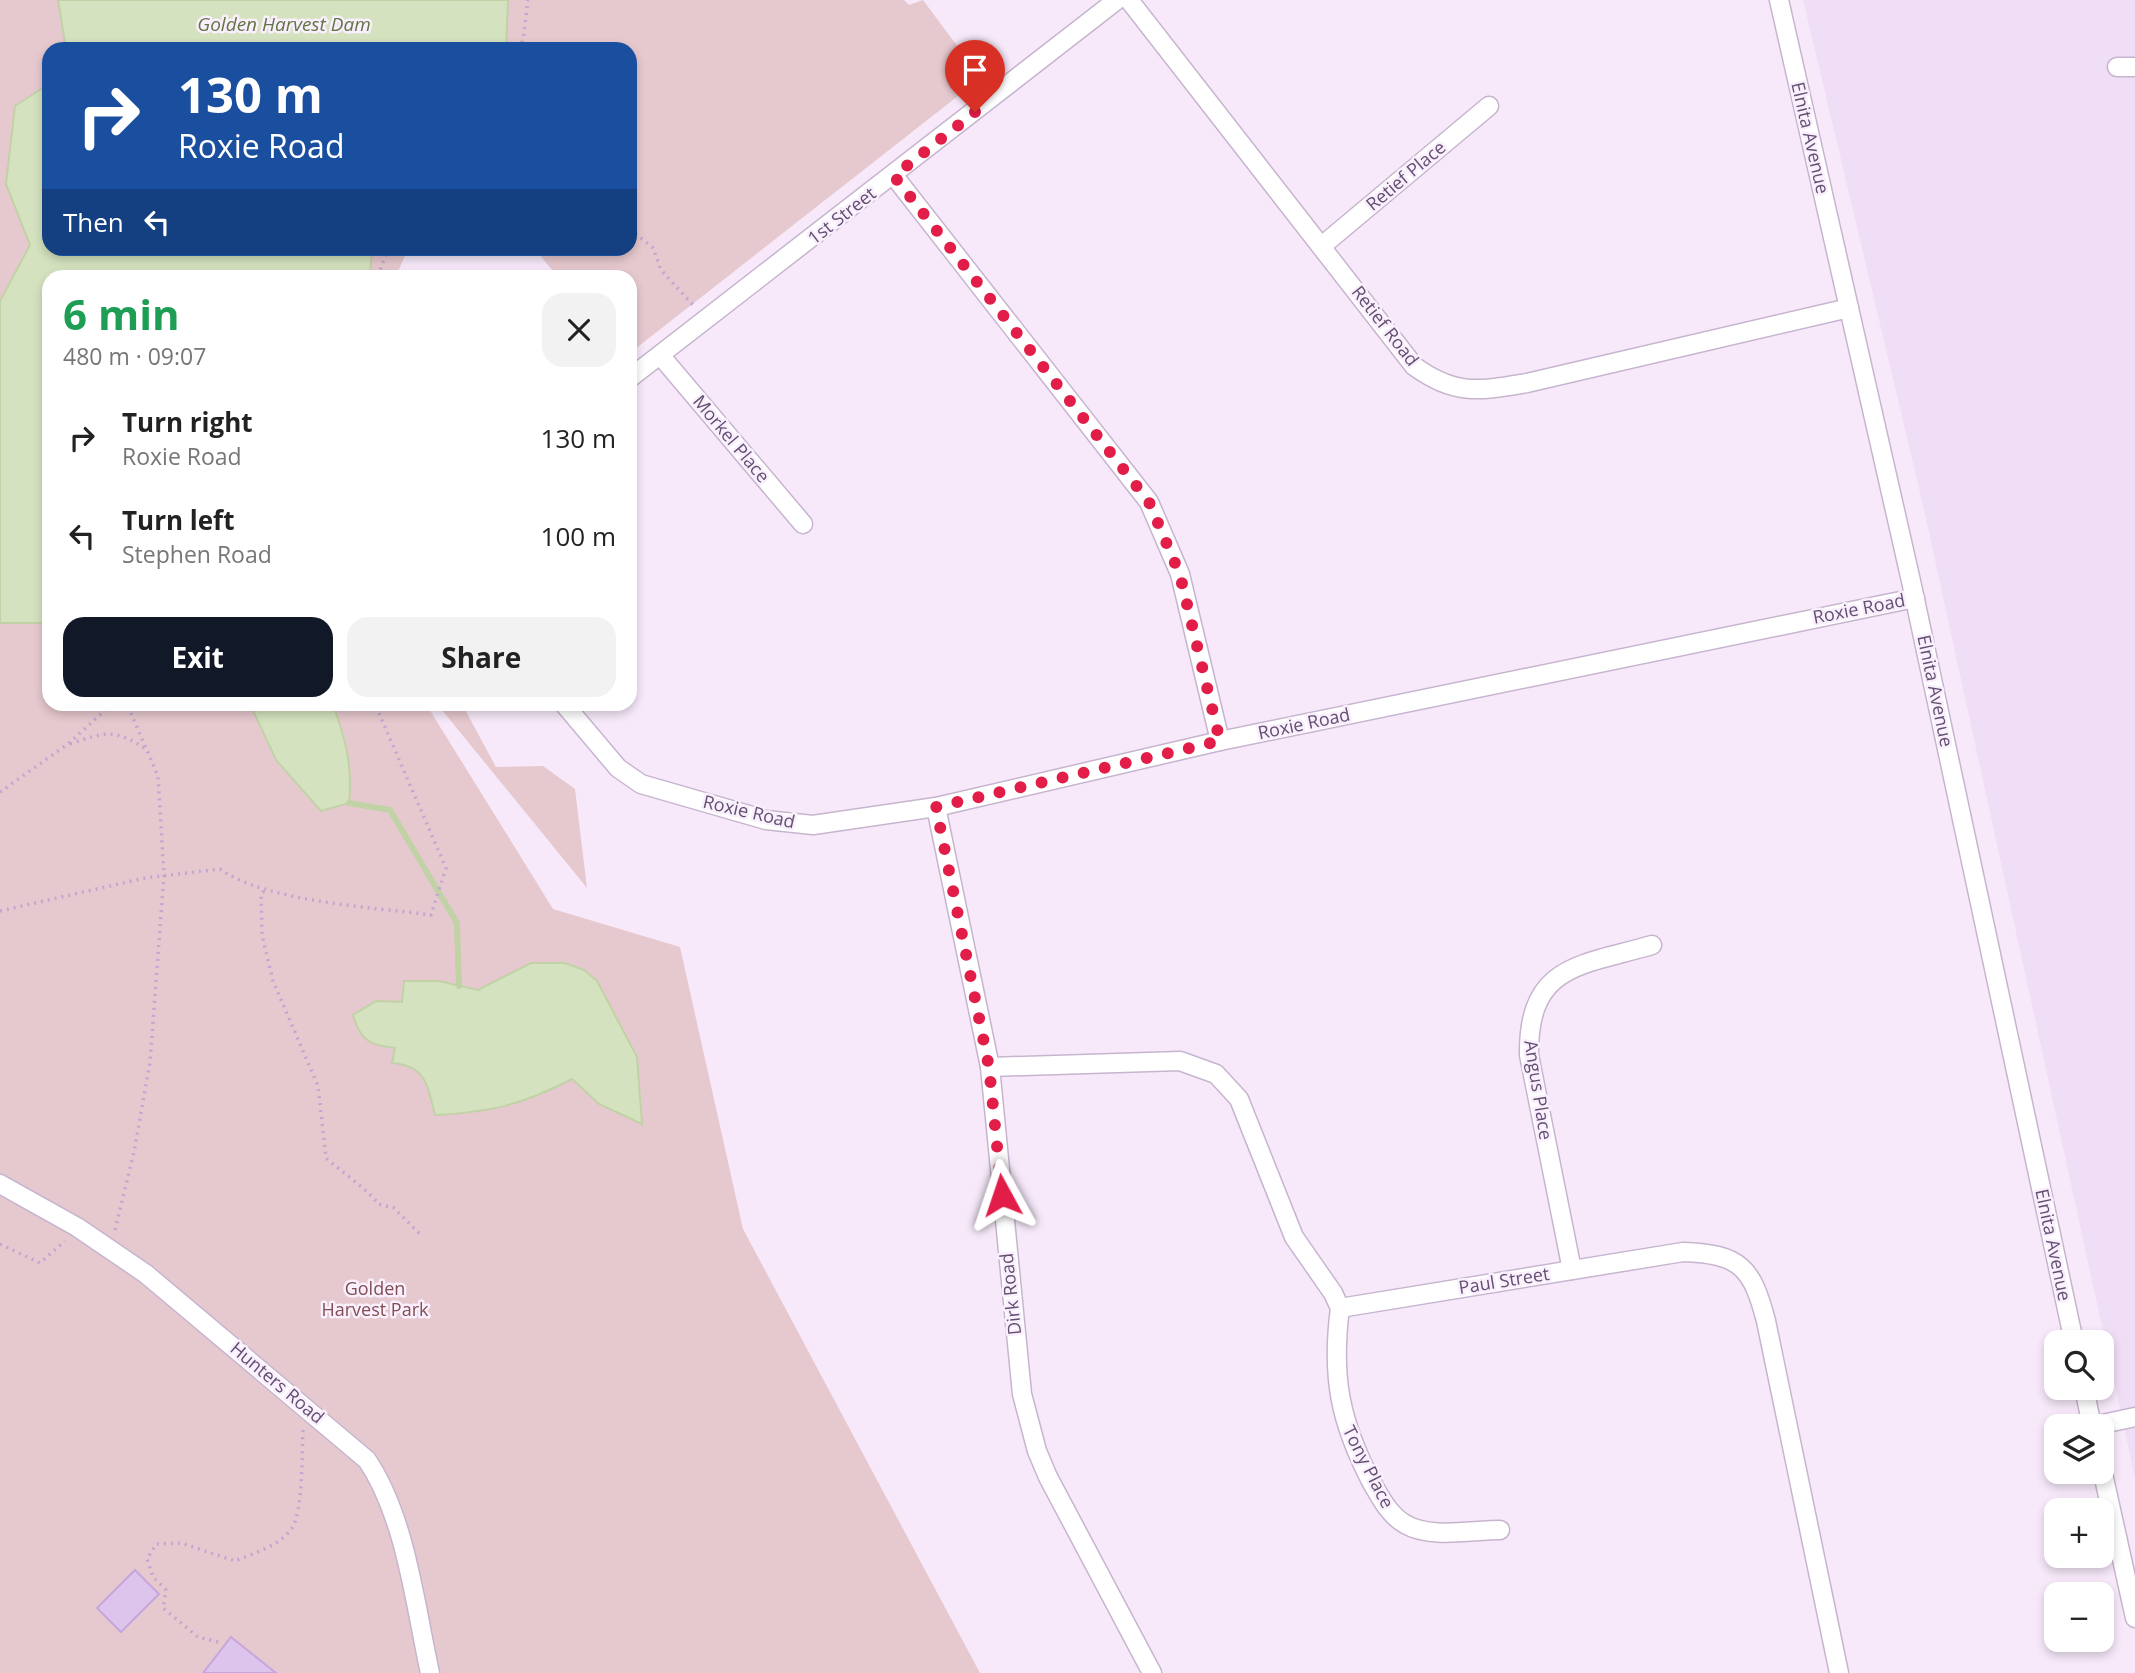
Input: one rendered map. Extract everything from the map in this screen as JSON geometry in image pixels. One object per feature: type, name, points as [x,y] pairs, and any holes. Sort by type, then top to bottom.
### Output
[{"type":"street","name":"1st Street","points":[[637,373],[894,176],[1117,0]]},
{"type":"street","name":"Retief Road","points":[[1129,0],[1323,245],[1414,366],[1434,381],[1457,389],[1481,390],[1527,383],[1849,308]]},
{"type":"street","name":"Elnita Avenue","points":[[1779,0],[1915,598],[2071,1330]]},
{"type":"street","name":"Retief Place","points":[[1323,245],[1489,106]]},
{"type":"street","points":[[894,176],[1149,502],[1180,575],[1220,741]]},
{"type":"street","name":"Morkel Place","points":[[660,355],[803,524]]},
{"type":"street","name":"Roxie Road","points":[[570,711],[618,768],[641,784],[785,824],[813,825],[936,807],[1220,741],[1915,598]]},
{"type":"street","name":"Dirk Road","points":[[936,807],[989,1067],[1022,1394],[1037,1451],[1069,1520],[1152,1673]]},
{"type":"street","name":"Angus Place","points":[[1572,1270],[1529,1055],[1529,1028],[1535,1003],[1563,971],[1652,945]]},
{"type":"street","points":[[989,1067],[1180,1061],[1216,1074],[1239,1099],[1294,1237],[1333,1293],[1340,1308]]},
{"type":"street","name":"Hunters Road","points":[[0,1184],[77,1227],[171,1293],[367,1460],[384,1486],[395,1519],[430,1673]]},
{"type":"street","name":"Paul Street","points":[[1340,1308],[1683,1252],[1714,1253],[1736,1263],[1747,1272],[1758,1289],[1839,1673]]},
{"type":"street","name":"Tony Place","points":[[1340,1308],[1335,1348],[1340,1405],[1361,1462],[1388,1511],[1403,1524],[1423,1531],[1500,1530]]},
{"type":"street","points":[[2114,1422],[2135,1417]]},
{"type":"street","points":[[2105,1484],[2135,1618]]},
{"type":"path","points":[[522,42],[528,0]]},
{"type":"path","points":[[637,235],[653,248],[661,270],[690,299],[704,323]]},
{"type":"path","points":[[0,792],[68,744],[104,711]]},
{"type":"path","points":[[108,1248],[123,1202],[150,1062],[164,875],[158,776],[130,711]]},
{"type":"path","points":[[0,911],[164,875],[220,869],[237,881],[264,891],[431,915],[446,868],[378,711]]},
{"type":"path","points":[[68,744],[97,734],[127,736],[147,751]]},
{"type":"path","points":[[264,891],[261,894],[262,935],[274,981],[318,1086],[326,1158],[355,1185],[372,1194],[378,1204],[394,1208],[416,1226],[422,1236]]},
{"type":"path","points":[[0,1244],[40,1263],[77,1227]]},
{"type":"path","points":[[218,1642],[198,1637],[163,1608],[166,1590],[153,1577],[147,1559],[156,1544],[181,1543],[235,1561],[271,1546],[293,1528],[302,1474],[303,1407]]},
{"type":"shaded area","points":[[1803,0],[2135,0],[2135,1478],[2114,1382],[2114,1330],[2103,1330],[1923,505]]},
{"type":"green space","name":"Golden Harvest Park","points":[[0,0],[904,0],[909,5],[923,0],[981,78],[637,348],[637,270],[552,270],[541,256],[637,256],[637,42],[42,42],[42,256],[405,256],[399,270],[42,270],[42,711],[430,711],[553,909],[680,947],[743,1229],[980,1673],[0,1673]]},
{"type":"green space","points":[[443,711],[466,711],[496,767],[543,766],[575,789],[587,888]]},
{"type":"water","name":"Golden Harvest Dam","points":[[58,0],[508,0],[506,42],[65,42]]},
{"type":"water","points":[[42,89],[42,256],[371,256],[370,270],[42,270],[42,623],[0,623],[0,301],[30,245],[6,184],[15,106]]},
{"type":"water","points":[[253,711],[335,711],[347,752],[349,803],[321,811],[276,760]]},
{"type":"water","points":[[531,963],[565,963],[584,970],[597,981],[637,1057],[642,1124],[599,1104],[572,1079],[506,1106],[435,1115],[424,1079],[412,1068],[392,1063],[395,1048],[367,1040],[353,1015],[376,1001],[402,1002],[404,981],[439,981],[478,990]]},
{"type":"building","points":[[135,1570],[159,1594],[121,1632],[97,1608]]},
{"type":"building","points":[[231,1637],[276,1673],[203,1673]]},
{"type":"waterway","points":[[349,803],[390,810],[457,923],[459,986]]},
{"type":"route","points":[[975,112],[894,176],[1149,502],[1180,575],[1220,741],[936,807],[989,1067],[1002,1195]]}]
